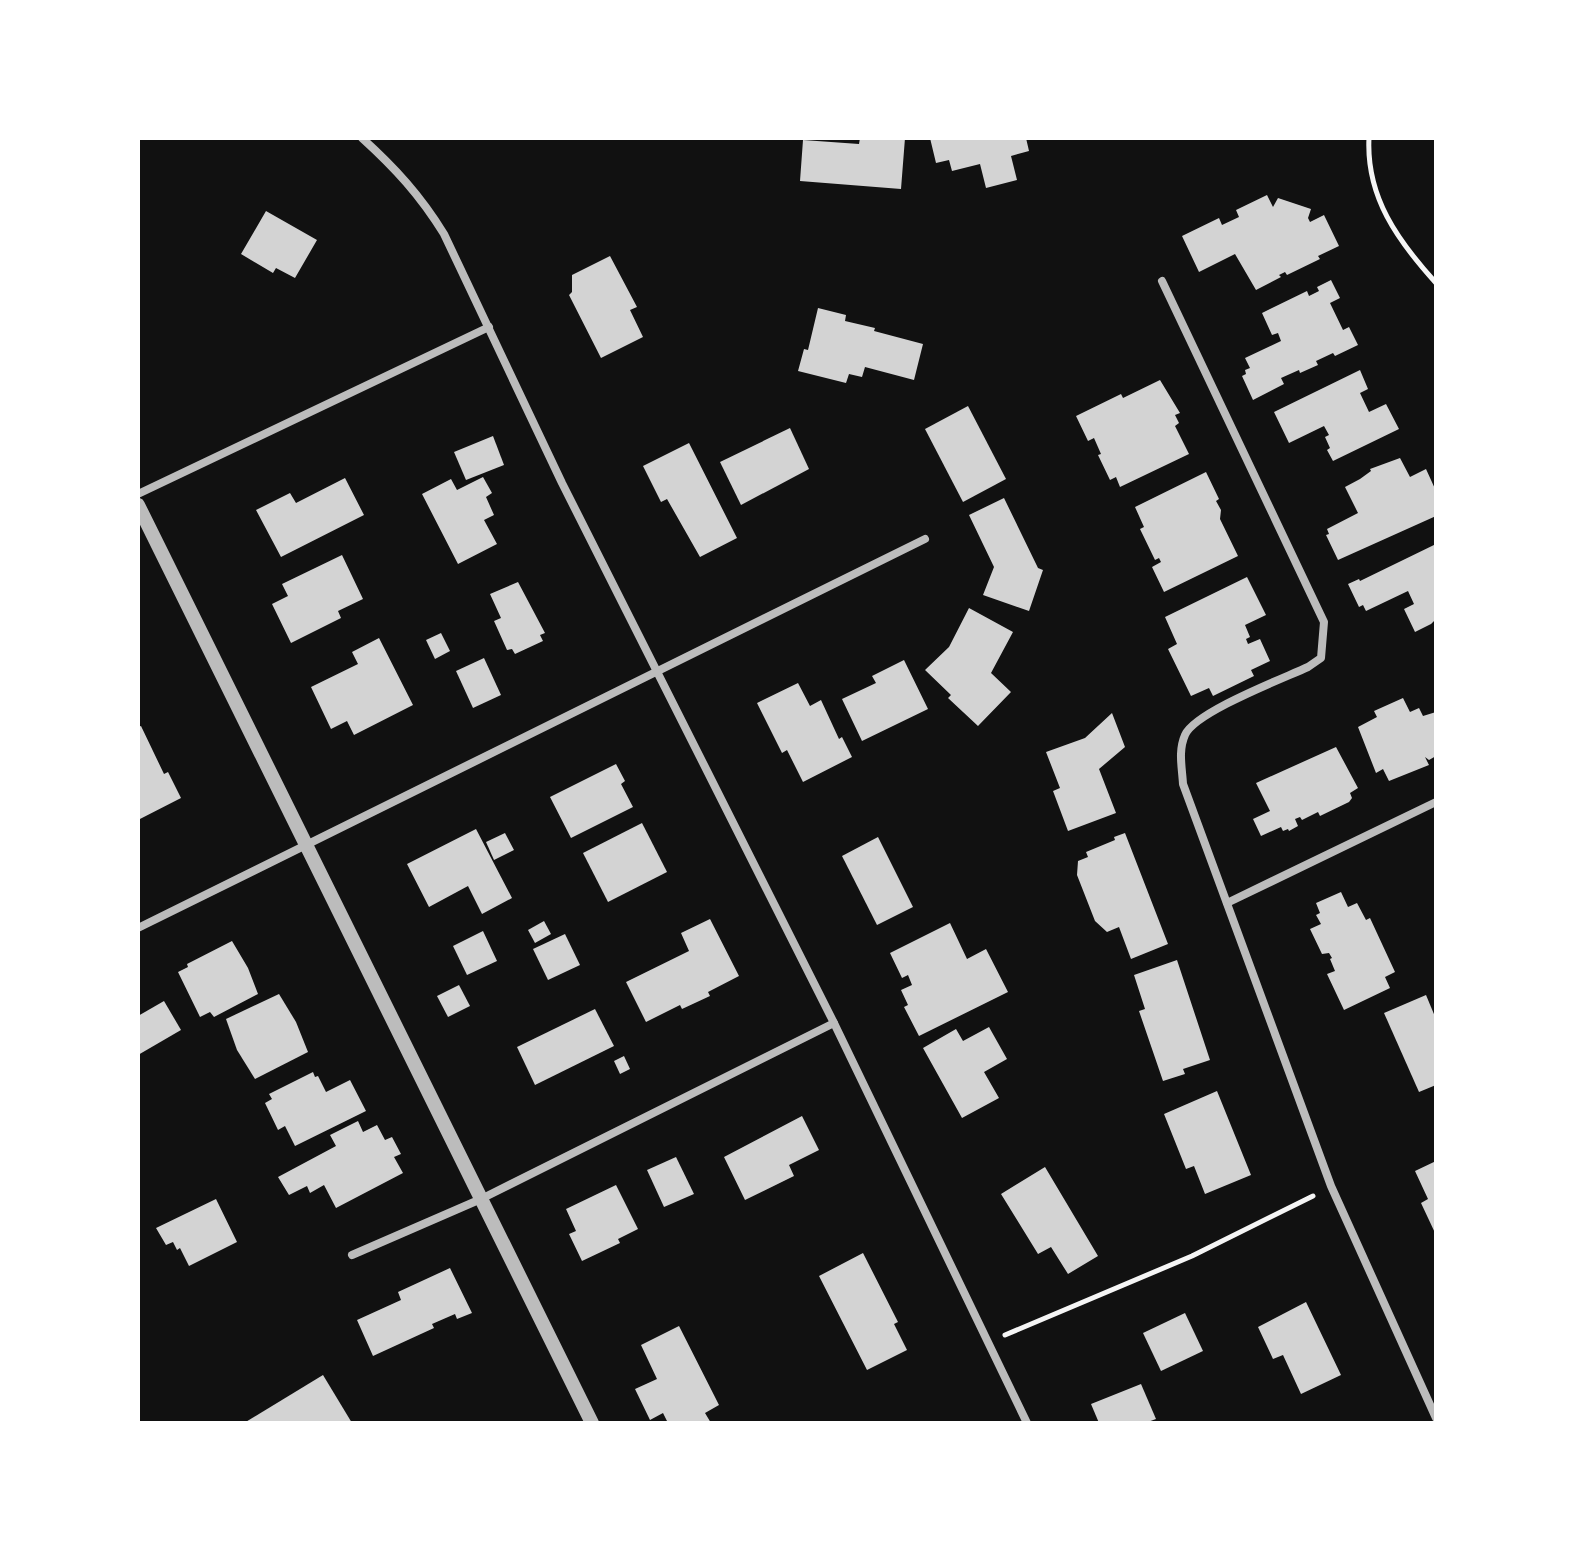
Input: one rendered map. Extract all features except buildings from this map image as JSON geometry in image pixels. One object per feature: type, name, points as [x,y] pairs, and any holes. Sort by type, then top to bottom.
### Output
[{"type":"street","points":[[362,138],[400,173],[444,234],[562,483],[834,1023],[1027,1423]]},
{"type":"street","points":[[1162,281],[1324,622],[1321,658],[1204,715],[1186,731],[1180,749],[1183,784],[1331,1186],[1436,1418]]},
{"type":"street","points":[[138,494],[489,327]]},
{"type":"street","points":[[138,505],[592,1423]]},
{"type":"street","points":[[138,928],[925,539]]},
{"type":"street","points":[[1227,903],[1436,802]]},
{"type":"street","points":[[352,1255],[481,1199],[834,1023]]},
{"type":"path","points":[[1369,138],[1371,179],[1383,212],[1436,283]]},
{"type":"path","points":[[989,1341],[1192,1256],[1331,1186]]}]
